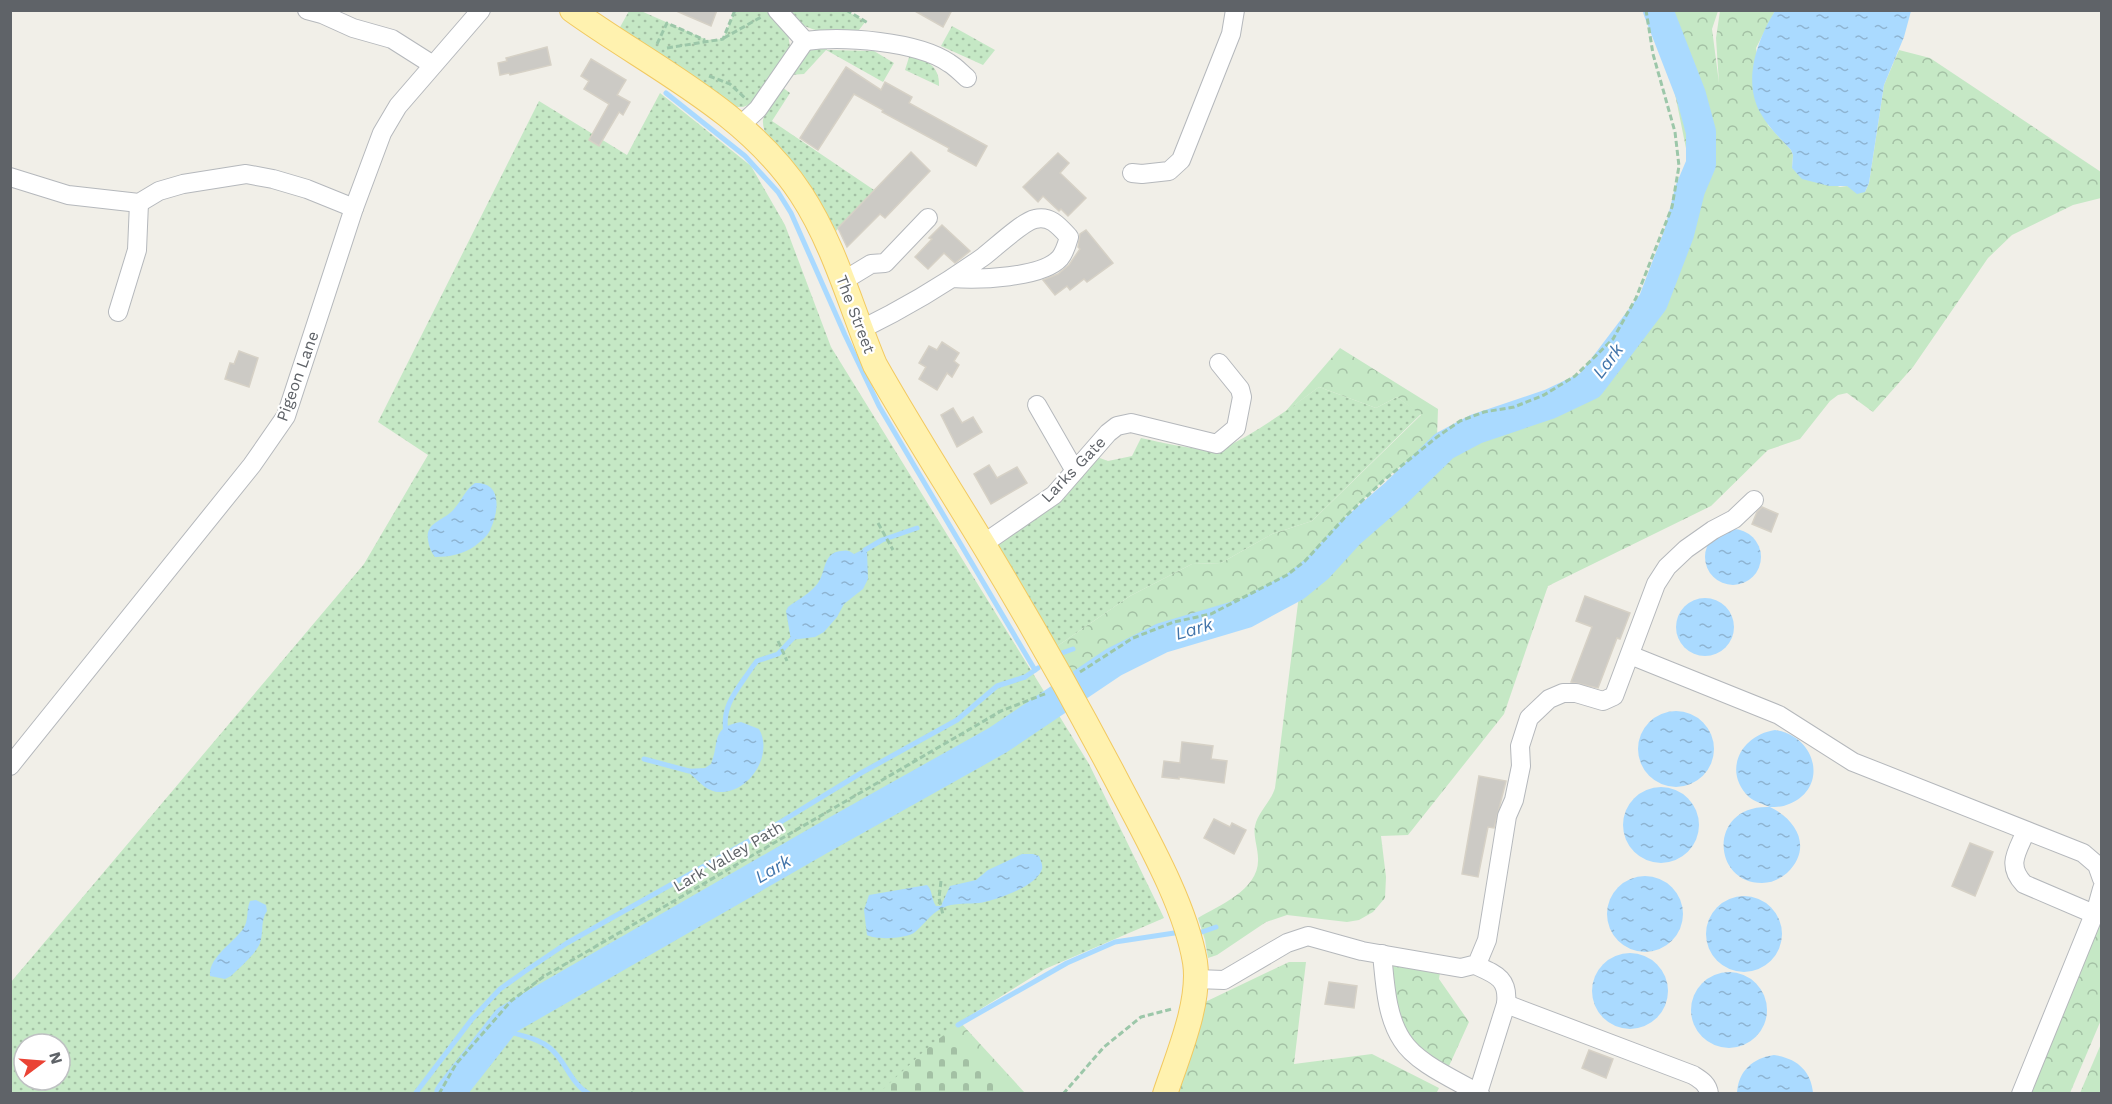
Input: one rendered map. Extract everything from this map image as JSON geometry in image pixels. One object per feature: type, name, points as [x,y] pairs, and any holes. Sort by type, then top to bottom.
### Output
[{"type":"main road","name":"The Street","points":[[572,10],[623,46],[650,55],[741,125],[783,170],[801,194],[831,251],[875,365],[1067,689],[1160,863],[1188,936],[1195,963],[1196,979],[1192,1010],[1165,1094]]},
{"type":"street","points":[[307,10],[353,28],[392,39],[433,65]]},
{"type":"street","name":"Pigeon Lane","points":[[10,766],[252,465],[286,416],[354,208],[382,133],[398,106],[481,10]]},
{"type":"street","points":[[777,10],[805,41]]},
{"type":"street","points":[[1132,173],[1169,171],[1181,160],[1231,34],[1235,10]]},
{"type":"street","points":[[741,125],[758,109],[805,41],[853,40],[896,45],[924,52],[949,62],[967,78]]},
{"type":"street","points":[[10,177],[68,195],[139,202],[159,191],[183,184],[246,174],[307,189],[354,208]]},
{"type":"street","points":[[118,312],[137,250],[139,202]]},
{"type":"street","points":[[843,281],[871,264],[885,264],[928,218]]},
{"type":"street","points":[[860,330],[899,311],[952,278],[1032,219],[1046,218],[1057,224],[1069,237],[1060,258],[1047,268],[987,279],[952,278]]},
{"type":"street","name":"Larks Gate","points":[[983,544],[1053,495],[1108,433],[1117,426],[1131,423],[1217,444],[1228,436],[1236,428],[1242,397],[1235,382],[1219,363]]},
{"type":"street","points":[[1037,405],[1075,471]]},
{"type":"street","points":[[1196,979],[1224,980],[1287,943],[1308,936],[1362,951],[1461,968],[1477,964],[1487,940],[1507,816],[1514,800],[1521,766],[1520,746],[1529,718],[1549,699],[1563,693],[1576,693],[1603,701],[1614,696],[1656,584],[1667,567],[1686,549],[1713,530],[1734,519],[1754,500]]},
{"type":"street","points":[[1630,655],[1779,715],[1853,762],[2083,853],[2097,865],[2102,879]]},
{"type":"street","points":[[2026,831],[2014,859],[2014,869],[2018,877],[2024,884],[2094,914]]},
{"type":"street","points":[[2021,1094],[2094,914],[2102,888]]},
{"type":"street","points":[[1382,954],[1388,1002],[1394,1026],[1402,1041],[1419,1058],[1479,1093],[1506,1004],[1506,986],[1501,980],[1475,965]]},
{"type":"street","points":[[1506,1004],[1694,1075],[1702,1080],[1709,1094]]},
{"type":"path","points":[[723,39],[735,10]]},
{"type":"path","name":"Lark Valley Path","points":[[440,1094],[456,1064],[511,1001],[543,977],[1001,711],[1051,692],[1067,689],[1132,638],[1174,621],[1211,614],[1263,589],[1305,561],[1347,515],[1384,480],[1460,421],[1484,412],[1514,407],[1544,395],[1575,376],[1613,339],[1636,298],[1672,207],[1679,166],[1675,132],[1653,54],[1646,10]]},
{"type":"path","points":[[650,55],[707,40],[723,39],[770,11]]},
{"type":"path","points":[[650,55],[667,23],[707,40]]},
{"type":"path","points":[[878,523],[893,550]]},
{"type":"path","points":[[778,641],[787,661]]},
{"type":"path","points":[[941,881],[939,903],[943,913]]},
{"type":"path","points":[[1063,1094],[1104,1047],[1142,1017],[1176,1008],[1192,1010]]},
{"type":"green space","points":[[629,11],[641,11],[707,40],[723,39],[735,11],[770,11],[788,33],[790,47],[751,104],[732,107],[619,29]]},
{"type":"green space","points":[[783,11],[846,11],[866,21],[855,35],[834,33],[800,24]]},
{"type":"green space","points":[[1653,11],[1718,11],[1712,29],[1719,83],[1716,38],[1720,11],[1775,11],[1756,48],[1768,125],[1791,150],[1792,168],[1840,187],[1847,186],[1865,192],[1869,183],[1884,85],[1899,50],[1930,58],[2101,172],[2101,198],[2073,205],[2012,235],[1988,258],[1913,367],[1873,412],[1847,393],[1838,395],[1830,401],[1800,439],[1768,450],[1711,506],[1548,586],[1504,714],[1408,835],[1381,836],[1386,877],[1385,898],[1373,912],[1359,920],[1347,922],[1287,915],[1266,922],[1217,955],[1208,958],[1198,918],[1237,895],[1253,879],[1257,869],[1255,826],[1275,788],[1299,595],[1361,536],[1393,498],[1426,471],[1481,441],[1544,418],[1585,395],[1618,356],[1653,297],[1676,238],[1685,197],[1689,163],[1675,94],[1656,39]]},
{"type":"green space","points":[[952,26],[995,50],[983,65],[941,46]]},
{"type":"green space","points":[[826,43],[827,50],[874,51],[894,63],[883,82],[826,50],[804,74],[789,75],[809,50]]},
{"type":"green space","points":[[910,54],[934,68],[939,79],[939,86],[905,70]]},
{"type":"green space","points":[[782,87],[790,93],[772,121],[874,190],[836,231],[817,196],[806,203],[767,139],[764,116]]},
{"type":"green space","points":[[660,93],[751,166],[785,225],[831,347],[1089,764],[1164,918],[1045,969],[960,1022],[881,1093],[11,1094],[11,982],[364,564],[428,455],[378,422],[539,101],[627,155]]},
{"type":"green space","points":[[1340,348],[1438,409],[1437,437],[1384,480],[1347,515],[1305,561],[1287,575],[1211,614],[1174,622],[1133,638],[1069,678],[1053,649],[1130,596],[1192,564],[1221,563],[1272,534],[1312,521],[1421,415],[1397,397],[1376,408],[1319,387],[1285,412]]},
{"type":"green space","points":[[1319,387],[1376,408],[1397,397],[1421,414],[1312,521],[1272,534],[1221,563],[1192,564],[1130,596],[1053,649],[998,547],[1001,542],[1066,496],[1097,457],[1108,461],[1132,456],[1141,438],[1178,446],[1215,449],[1224,447],[1267,423]]},
{"type":"green space","points":[[2101,909],[2101,1020],[2070,1093],[2025,1094]]},
{"type":"green space","points":[[1289,962],[1306,962],[1294,1064],[1372,1054],[1439,1088],[1436,1094],[1177,1094],[1203,1003]]},
{"type":"green space","points":[[1381,964],[1440,972],[1439,979],[1469,1022],[1444,1077],[1392,1037]]},
{"type":"green space","points":[[960,1022],[1025,1093],[879,1094],[932,1044]]},
{"type":"green space","points":[[949,1031],[1011,1093],[879,1093],[932,1044]]},
{"type":"green space","points":[[2101,1044],[2101,1093],[2080,1093]]},
{"type":"water","points":[[1775,11],[1911,11],[1904,37],[1884,85],[1869,183],[1865,192],[1857,194],[1847,186],[1829,186],[1802,179],[1792,168],[1791,150],[1771,128],[1755,102],[1752,75],[1754,61],[1768,22]]},
{"type":"water","points":[[475,483],[490,487],[496,498],[496,513],[490,531],[480,542],[466,551],[451,556],[435,557],[428,543],[429,529],[454,509]]},
{"type":"water","points":[[1727,529],[1739,529],[1749,533],[1757,541],[1761,557],[1757,573],[1749,581],[1739,585],[1727,585],[1717,581],[1709,573],[1705,563],[1705,551],[1709,541],[1717,533]]},
{"type":"water","points":[[870,546],[867,550],[868,579],[863,589],[844,604],[837,617],[824,632],[815,637],[791,640],[786,611],[788,607],[815,587],[831,555],[844,550],[854,554]]},
{"type":"water","points":[[1705,598],[1721,603],[1729,611],[1734,627],[1729,643],[1721,651],[1705,656],[1689,651],[1681,643],[1676,627],[1681,611],[1689,603]]},
{"type":"water","points":[[1676,711],[1691,714],[1703,722],[1711,734],[1714,749],[1711,764],[1703,776],[1691,784],[1676,787],[1661,784],[1649,776],[1641,764],[1638,749],[1641,734],[1649,722],[1661,714]]},
{"type":"water","points":[[741,722],[759,729],[763,739],[761,761],[749,780],[740,787],[718,792],[708,789],[684,769],[705,768],[711,764],[720,732],[731,724]]},
{"type":"water","points":[[1775,730],[1789,734],[1801,742],[1813,763],[1813,775],[1810,787],[1802,796],[1787,805],[1770,807],[1749,797],[1741,787],[1736,766],[1739,756],[1753,739]]},
{"type":"water","points":[[1661,787],[1676,790],[1688,798],[1696,810],[1699,825],[1696,840],[1688,852],[1676,860],[1661,863],[1646,860],[1634,852],[1626,840],[1623,825],[1626,810],[1634,798],[1646,790]]},
{"type":"water","points":[[1770,807],[1788,819],[1794,827],[1800,845],[1799,854],[1795,864],[1776,880],[1762,883],[1745,880],[1733,871],[1726,858],[1724,844],[1727,830],[1735,818],[1750,809]]},
{"type":"water","points":[[1022,854],[1039,856],[1042,866],[1039,875],[1024,887],[986,902],[955,904],[942,908],[915,932],[905,936],[884,938],[867,935],[864,910],[869,895],[927,885],[936,906],[941,906],[950,886],[976,880],[988,870]]},
{"type":"water","points":[[1645,876],[1660,879],[1672,887],[1680,899],[1683,914],[1680,929],[1672,941],[1660,949],[1645,952],[1630,949],[1618,941],[1610,929],[1607,914],[1610,899],[1618,887],[1630,879]]},
{"type":"water","points":[[1744,896],[1759,899],[1771,907],[1779,919],[1782,934],[1779,949],[1771,961],[1759,969],[1744,972],[1729,969],[1717,961],[1709,949],[1706,934],[1709,919],[1717,907],[1729,899]]},
{"type":"water","points":[[256,900],[266,905],[267,911],[261,939],[255,952],[231,976],[225,979],[210,976],[210,969],[217,957],[245,926],[250,901]]},
{"type":"water","points":[[1630,953],[1645,956],[1657,964],[1665,976],[1668,991],[1665,1006],[1657,1018],[1645,1026],[1630,1029],[1615,1026],[1603,1018],[1595,1006],[1592,991],[1595,976],[1603,964],[1615,956]]},
{"type":"water","points":[[1729,972],[1744,975],[1756,983],[1764,995],[1767,1010],[1764,1025],[1756,1037],[1744,1045],[1729,1048],[1714,1045],[1702,1037],[1694,1025],[1691,1010],[1694,995],[1702,983],[1714,975]]},
{"type":"water","points":[[1774,1055],[1790,1059],[1801,1067],[1809,1078],[1813,1093],[1737,1093],[1740,1078],[1748,1067],[1760,1059]]},
{"type":"building","points":[[674,10],[717,10],[711,26]]},
{"type":"building","points":[[913,10],[952,10],[943,27]]},
{"type":"building","points":[[547,47],[551,65],[510,75],[509,73],[500,75],[498,63],[507,61],[506,58]]},
{"type":"building","points":[[591,59],[626,80],[617,95],[630,102],[623,115],[619,112],[599,146],[589,140],[609,104],[584,89],[589,81],[581,76]]},
{"type":"building","points":[[846,67],[881,90],[885,82],[912,97],[909,103],[987,146],[976,166],[854,94],[818,150],[800,138]]},
{"type":"building","points":[[911,152],[930,171],[885,218],[880,214],[847,247],[838,228]]},
{"type":"building","points":[[1058,153],[1069,163],[1060,173],[1086,198],[1068,216],[1043,196],[1038,202],[1023,187]]},
{"type":"building","points":[[942,225],[970,251],[955,263],[944,253],[928,269],[915,257]]},
{"type":"building","points":[[1086,230],[1113,263],[1087,282],[1084,279],[1070,290],[1067,286],[1055,295],[1043,280],[1058,274],[1069,265],[1080,249],[1078,247],[1080,234]]},
{"type":"building","points":[[942,342],[959,353],[954,361],[959,365],[952,377],[947,373],[937,390],[919,379],[926,367],[919,363],[929,346],[937,350]]},
{"type":"building","points":[[239,351],[258,358],[249,387],[225,379],[230,363],[234,364]]},
{"type":"building","points":[[953,408],[962,423],[973,417],[982,432],[957,447],[941,415]]},
{"type":"building","points":[[989,465],[997,478],[1017,467],[1027,483],[991,504],[974,474]]},
{"type":"building","points":[[1762,507],[1778,514],[1771,532],[1752,524]]},
{"type":"building","points":[[1585,596],[1630,613],[1620,639],[1617,638],[1598,688],[1571,682],[1592,627],[1576,621]]},
{"type":"building","points":[[1182,742],[1213,746],[1211,759],[1227,761],[1224,783],[1162,777],[1164,761],[1180,763]]},
{"type":"building","points":[[1479,776],[1506,781],[1494,828],[1488,827],[1478,877],[1462,874]]},
{"type":"building","points":[[1214,819],[1230,827],[1232,823],[1246,830],[1234,854],[1204,838]]},
{"type":"building","points":[[1970,843],[1993,852],[1975,896],[1952,886]]},
{"type":"building","points":[[1329,982],[1357,986],[1354,1008],[1325,1004]]},
{"type":"building","points":[[1589,1050],[1613,1059],[1606,1078],[1582,1068]]},
{"type":"waterway","name":"Lark","points":[[449,1094],[507,1020],[998,740],[1114,662],[1162,638],[1246,613],[1296,586],[1318,568],[1350,533],[1396,493],[1444,446],[1476,429],[1550,404],[1590,385],[1653,302],[1679,234],[1690,190],[1701,164],[1701,132],[1691,95],[1658,10]]},
{"type":"waterway","points":[[666,93],[745,156],[778,192],[791,213],[879,406],[1035,670]]},
{"type":"waterway","points":[[865,550],[882,540],[917,528]]},
{"type":"waterway","points":[[726,733],[728,706],[753,666],[757,661],[778,654],[795,636]]},
{"type":"waterway","points":[[1062,653],[1073,649]]},
{"type":"waterway","points":[[415,1094],[472,1019],[500,989],[524,972],[567,943],[957,720],[997,686],[1025,677],[1038,668]]},
{"type":"waterway","points":[[644,759],[689,771]]},
{"type":"waterway","points":[[1193,932],[1202,932],[1216,927]]},
{"type":"waterway","points":[[958,1025],[1067,963],[1115,942],[1181,932]]},
{"type":"waterway","points":[[509,1021],[508,1026],[511,1032],[536,1040],[550,1048],[577,1084],[589,1094]]}]
